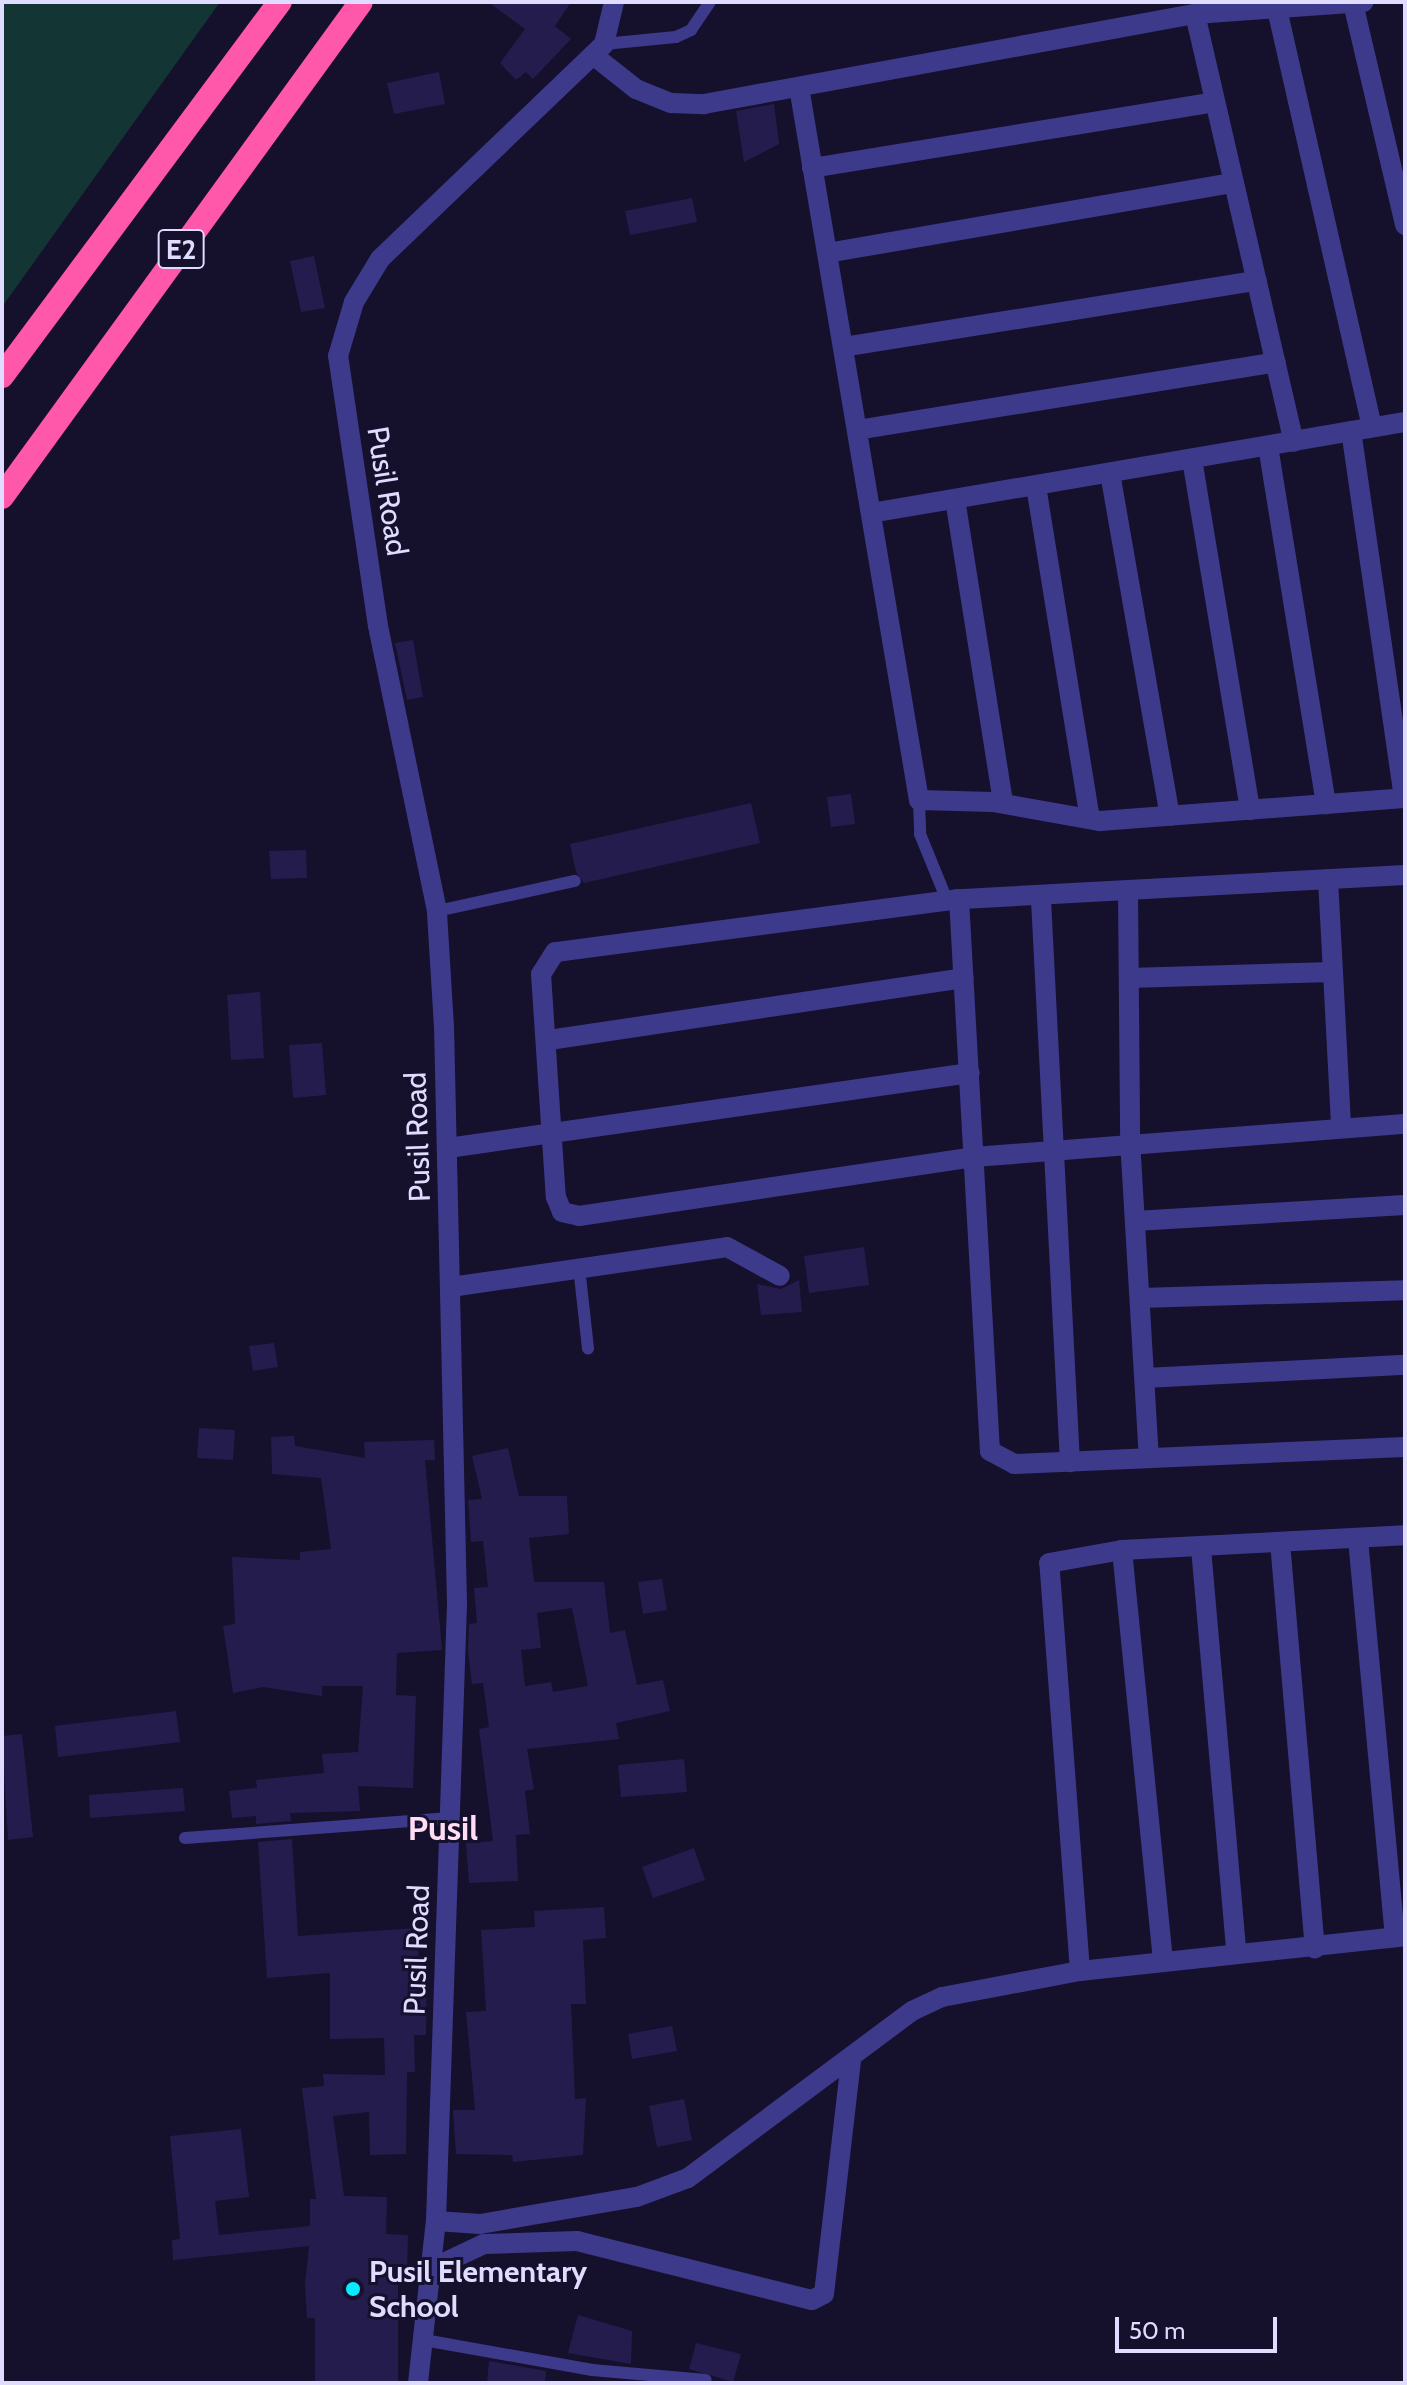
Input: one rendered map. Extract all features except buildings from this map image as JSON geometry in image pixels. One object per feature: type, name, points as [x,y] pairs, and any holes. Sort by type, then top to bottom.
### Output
[{"type":"highway","name":"E2","points":[[2,376],[280,2]]},
{"type":"highway","name":"E2","points":[[2,497],[361,2]]},
{"type":"street","points":[[614,2],[599,50],[636,89],[671,103],[799,87],[1195,14],[1358,3],[1405,225]]},
{"type":"street","points":[[1277,9],[1372,427]]},
{"type":"street","points":[[1195,14],[1294,442]]},
{"type":"street","name":"Pusil Road","points":[[418,2383],[436,2221],[457,1603],[448,1148],[437,911],[378,626],[338,356],[354,302],[380,259],[599,50]]},
{"type":"street","points":[[799,87],[919,800],[1003,803],[1090,819],[1404,798],[1351,431]]},
{"type":"street","points":[[812,168],[1215,102]]},
{"type":"street","points":[[827,253],[1234,183]]},
{"type":"street","points":[[843,347],[1257,281]]},
{"type":"street","points":[[857,430],[1276,362]]},
{"type":"street","points":[[871,513],[1405,422]]},
{"type":"street","points":[[1268,446],[1326,804]]},
{"type":"street","points":[[1192,459],[1250,810]]},
{"type":"street","points":[[1110,473],[1170,816]]},
{"type":"street","points":[[1036,486],[1090,819]]},
{"type":"street","points":[[955,499],[1003,803]]},
{"type":"street","points":[[1405,875],[1041,900],[953,900],[555,952],[544,959],[541,974],[549,1040],[556,1197],[562,1212],[579,1216],[974,1157],[1130,1140],[1405,1124]]},
{"type":"street","points":[[1328,879],[1341,1126]]},
{"type":"street","points":[[1128,892],[1130,1140],[1149,1456]]},
{"type":"street","points":[[953,900],[970,1073],[990,1451],[1014,1464],[1405,1447]]},
{"type":"street","points":[[1041,900],[1070,1462]]},
{"type":"street","points":[[1129,978],[1333,972]]},
{"type":"street","points":[[549,1040],[963,978]]},
{"type":"street","points":[[448,1148],[970,1073]]},
{"type":"street","points":[[1135,1221],[1405,1205]]},
{"type":"street","points":[[451,1287],[727,1247],[780,1276]]},
{"type":"street","points":[[1140,1298],[1405,1290]]},
{"type":"street","points":[[1145,1378],[1405,1365]]},
{"type":"street","points":[[1080,1971],[1046,1577],[1049,1563],[1065,1555],[1122,1550],[1405,1535]]},
{"type":"street","points":[[436,2221],[511,2218],[637,2197],[688,2178],[851,2060],[912,2011],[942,1997],[1080,1971],[1236,1952],[1315,1948],[1400,1936],[1358,1539]]},
{"type":"street","points":[[1280,1542],[1315,1948]]},
{"type":"street","points":[[1201,1548],[1236,1952]]},
{"type":"street","points":[[1122,1550],[1163,1962]]},
{"type":"street","points":[[433,2268],[484,2244],[577,2241],[812,2300],[824,2294],[851,2060]]},
{"type":"lane","points":[[599,50],[676,37],[691,30],[710,2]]},
{"type":"lane","points":[[919,800],[920,834],[953,900]]},
{"type":"lane","points":[[437,911],[575,881]]},
{"type":"lane","points":[[579,1267],[588,1349]]},
{"type":"lane","points":[[185,1838],[450,1818]]},
{"type":"lane","points":[[424,2340],[592,2370],[706,2380]]},
{"type":"green space","points":[[2,2],[220,2],[2,307]]},
{"type":"place","name":"Pusil Elementary School","points":[[353,2289]]},
{"type":"district","name":"Pusil","points":[[443,1829]]}]
